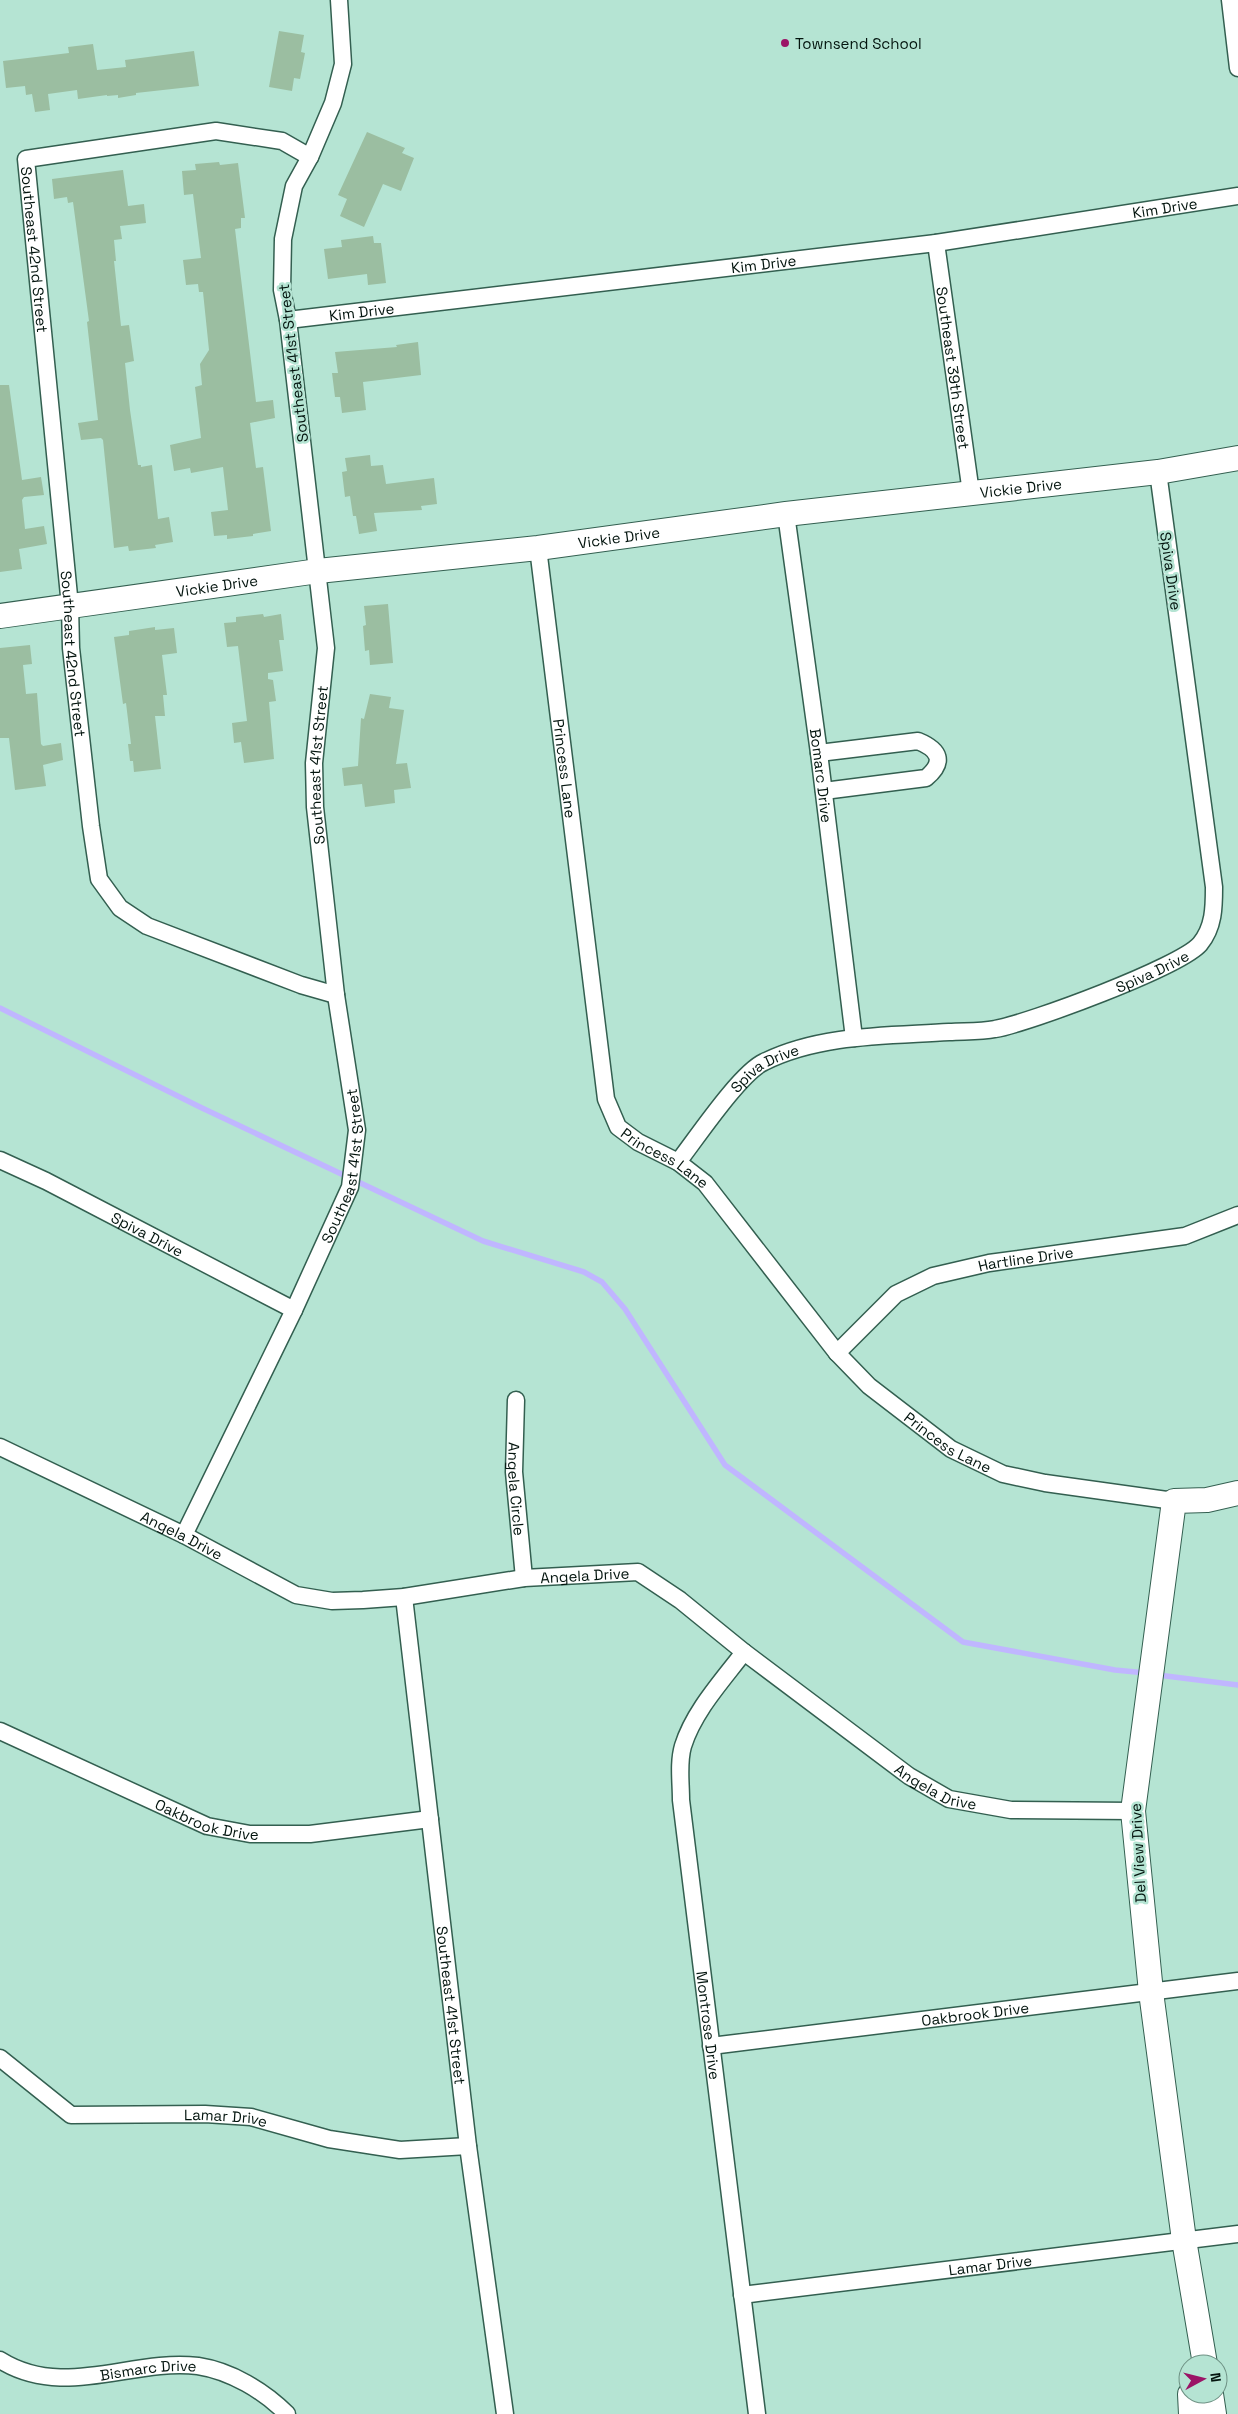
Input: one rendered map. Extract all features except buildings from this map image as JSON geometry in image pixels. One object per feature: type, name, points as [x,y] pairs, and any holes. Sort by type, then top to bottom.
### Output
[{"type":"street","name":"Southeast 41st Street","points":[[184,1534],[294,1310],[350,1187],[357,1130],[336,995],[315,808],[314,763],[326,648],[288,320],[282,290],[283,239],[294,186],[310,157],[333,103],[343,64],[339,0]]},
{"type":"street","points":[[1230,0],[1238,68]]},
{"type":"street","name":"Southeast 42nd Street","points":[[310,157],[282,141],[216,131],[26,159],[70,606],[71,648],[90,826],[99,879],[120,908],[147,926],[301,985],[336,995]]},
{"type":"street","name":"Kim Drive","points":[[288,320],[936,243],[1238,196]]},
{"type":"street","name":"Southeast 39th Street","points":[[936,243],[971,493]]},
{"type":"street","name":"Vickie Drive","points":[[0,616],[318,571],[538,548],[786,514],[1158,472],[1238,458]]},
{"type":"street","name":"Spiva Drive","points":[[678,1162],[739,1083],[761,1063],[791,1050],[854,1038],[994,1029],[1048,1014],[1164,966],[1199,944],[1214,918],[1214,886],[1158,472]]},
{"type":"street","name":"Bomarc Drive","points":[[786,514],[819,753],[854,1038]]},
{"type":"street","name":"Princess Lane","points":[[538,548],[606,1100],[618,1127],[638,1142],[678,1162],[705,1183],[726,1207],[837,1353],[869,1386],[951,1449],[1004,1474],[1045,1483],[1174,1501]]},
{"type":"street","points":[[819,753],[918,741],[929,745],[936,752],[938,764],[934,771],[926,778],[824,792]]},
{"type":"street","name":"Spiva Drive","points":[[0,1160],[46,1181],[294,1310]]},
{"type":"street","name":"Hartline Drive","points":[[837,1353],[896,1294],[933,1276],[989,1263],[1185,1236],[1238,1214]]},
{"type":"street","name":"Angela Circle","points":[[516,1400],[514,1472],[524,1578]]},
{"type":"street","name":"Angela Drive","points":[[0,1447],[184,1534],[296,1594],[332,1601],[404,1597],[524,1578],[638,1572],[680,1600],[744,1652],[909,1776],[949,1800],[1011,1810],[1133,1811]]},
{"type":"street","points":[[1174,1501],[1206,1500],[1238,1493]]},
{"type":"street","name":"Del View Drive","points":[[1174,1501],[1133,1811],[1151,1992],[1184,2240],[1203,2354]]},
{"type":"street","name":"Southeast 41st Street","points":[[404,1597],[468,2146],[505,2414]]},
{"type":"street","name":"Montrose Drive","points":[[744,1652],[710,1696],[691,1728],[683,1746],[680,1768],[681,1800],[757,2414]]},
{"type":"street","name":"Oakbrook Drive","points":[[0,1731],[207,1826],[250,1834],[310,1834],[430,1819]]},
{"type":"street","name":"Oakbrook Drive","points":[[711,2046],[1238,1981]]},
{"type":"street","name":"Lamar Drive","points":[[0,2058],[71,2115],[204,2114],[251,2117],[329,2139],[400,2150],[468,2146]]},
{"type":"street","name":"Lamar Drive","points":[[742,2295],[1238,2234]]},
{"type":"street","name":"Del View Drive","points":[[1184,2240],[1189,2354]]},
{"type":"street","name":"Bismarc Drive","points":[[0,2360],[11,2367],[46,2376],[86,2378],[156,2367],[198,2366],[232,2376],[275,2402],[288,2414]]},
{"type":"waterway","points":[[0,1008],[202,1108],[483,1241],[584,1272],[602,1282],[625,1309],[725,1465],[963,1642],[1115,1670],[1146,1673]]},
{"type":"waterway","points":[[1158,1675],[1238,1685]]},
{"type":"place","name":"Townsend School","points":[[785,43]]}]
